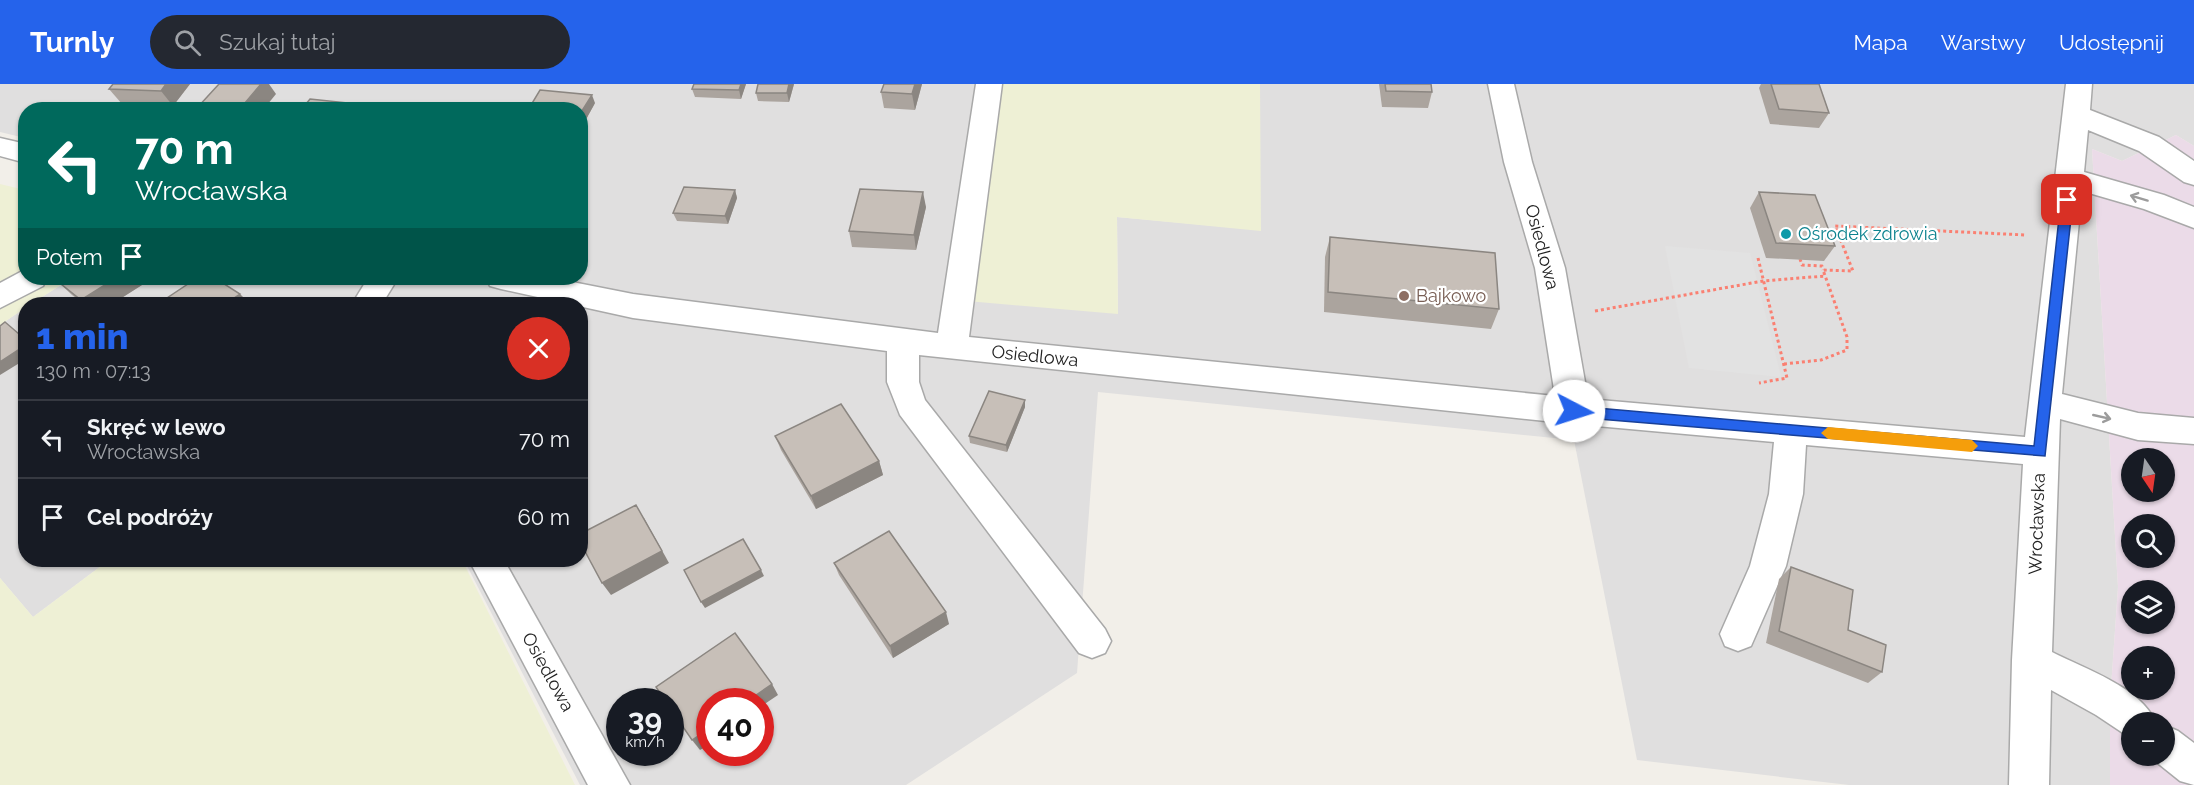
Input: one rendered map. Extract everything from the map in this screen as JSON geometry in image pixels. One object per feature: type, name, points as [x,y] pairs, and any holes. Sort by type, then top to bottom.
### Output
[{"type":"street","points":[[952,347],[989,84]]},
{"type":"street","name":"Osiedlowa","points":[[1502,84],[1518,162],[1550,268],[1574,411]]},
{"type":"street","name":"Wrocławska","points":[[2029,785],[2031,660],[2040,452],[2079,84]]},
{"type":"street","points":[[2076,115],[2149,144],[2194,175]]},
{"type":"street","points":[[0,147],[18,152]]},
{"type":"street","points":[[2069,177],[2194,218]]},
{"type":"street","points":[[0,297],[20,285]]},
{"type":"street","name":"Osiedlowa","points":[[534,285],[633,306],[903,342],[1574,411],[2040,452]]},
{"type":"street","points":[[903,342],[903,382],[911,406],[1092,640]]},
{"type":"street","points":[[2046,402],[2107,418],[2181,431],[2194,431]]},
{"type":"street","points":[[1738,634],[1768,566],[1786,494],[1791,431]]},
{"type":"street","name":"Osiedlowa","points":[[490,567],[610,785]]},
{"type":"street","points":[[2031,660],[2110,702],[2123,712]]},
{"type":"street","points":[[2175,752],[2194,767]]},
{"type":"path","points":[[1823,270],[1853,271],[1835,226],[2037,236]]},
{"type":"path","points":[[1758,258],[1787,378],[1759,383]]},
{"type":"path","points":[[1784,364],[1821,360],[1847,350],[1848,337],[1822,266],[1802,265],[1800,259]]},
{"type":"path","points":[[1558,317],[1763,281],[1826,276]]},
{"type":"shaded area","points":[[0,84],[1003,84],[967,300],[1118,313],[1117,217],[1260,230],[1260,84],[2194,84],[2194,146],[2176,135],[2122,161],[2092,149],[2118,587],[2110,702],[2110,785],[1849,785],[1637,760],[1574,440],[1098,392],[1077,673],[906,785],[580,785],[468,567],[588,567],[588,297],[42,297],[61,285],[588,285],[588,102],[18,102],[18,136],[0,132]]},
{"type":"shaded area","points":[[2176,135],[2194,146],[2194,785],[2110,785],[2110,702],[2118,587],[2092,149],[2122,161]]},
{"type":"shaded area","points":[[1665,246],[1750,253],[1781,377],[1689,368]]},
{"type":"shaded area","points":[[18,313],[18,567],[100,567],[33,617],[0,578],[0,325]]},
{"type":"green space","points":[[1003,84],[1260,84],[1261,231],[1117,217],[1118,314],[967,301]]},
{"type":"green space","points":[[0,184],[18,188],[18,285],[61,285],[42,297],[18,297],[18,313],[0,325]]},
{"type":"green space","points":[[100,567],[466,567],[575,785],[0,785],[0,578],[33,617]]},
{"type":"building","points":[[113,84],[166,84],[161,91],[109,89]]},
{"type":"building","points":[[219,84],[261,84],[246,102],[202,102]]},
{"type":"building","points":[[694,84],[741,84],[739,90],[692,89]]},
{"type":"building","points":[[758,84],[789,84],[787,93],[756,93]]},
{"type":"building","points":[[884,84],[915,84],[912,94],[881,92]]},
{"type":"building","points":[[1385,84],[1431,84],[1432,92],[1386,91]]},
{"type":"building","points":[[1771,84],[1819,84],[1829,113],[1779,109]]},
{"type":"building","points":[[540,90],[592,95],[588,102],[533,102]]},
{"type":"building","points":[[310,99],[339,102],[308,102]]},
{"type":"building","points":[[684,187],[735,190],[725,216],[673,213]]},
{"type":"building","points":[[860,189],[923,192],[914,235],[849,231]]},
{"type":"building","points":[[1759,192],[1815,195],[1835,246],[1776,243]]},
{"type":"building","points":[[1330,237],[1495,253],[1499,309],[1328,292]]},
{"type":"building","points":[[62,285],[105,285],[86,297],[77,297]]},
{"type":"building","points":[[186,285],[226,285],[240,294],[236,297],[168,297]]},
{"type":"building","points":[[5,322],[18,333],[18,350],[0,362],[0,326]]},
{"type":"building","points":[[989,391],[1025,400],[1006,445],[969,436]]},
{"type":"building","points":[[841,404],[879,461],[811,496],[775,436]]},
{"type":"building","points":[[636,505],[662,551],[602,583],[588,557],[588,530]]},
{"type":"building","points":[[889,531],[946,612],[890,646],[834,563]]},
{"type":"building","points":[[743,539],[761,570],[701,602],[684,570]]},
{"type":"building","points":[[1791,567],[1853,590],[1848,630],[1886,645],[1882,672],[1779,631]]},
{"type":"building","points":[[735,633],[772,684],[766,688],[696,688],[696,737],[692,740],[684,728],[684,688],[656,687]]},
{"type":"slow traffic","points":[[1828,433],[1972,446]]},
{"type":"place","name":"Ośrodek zdrowia","points":[[1786,234]]},
{"type":"place","name":"Bajkowo","points":[[1404,296]]},
{"type":"route","points":[[1574,411],[2040,452],[2067,200]]}]
